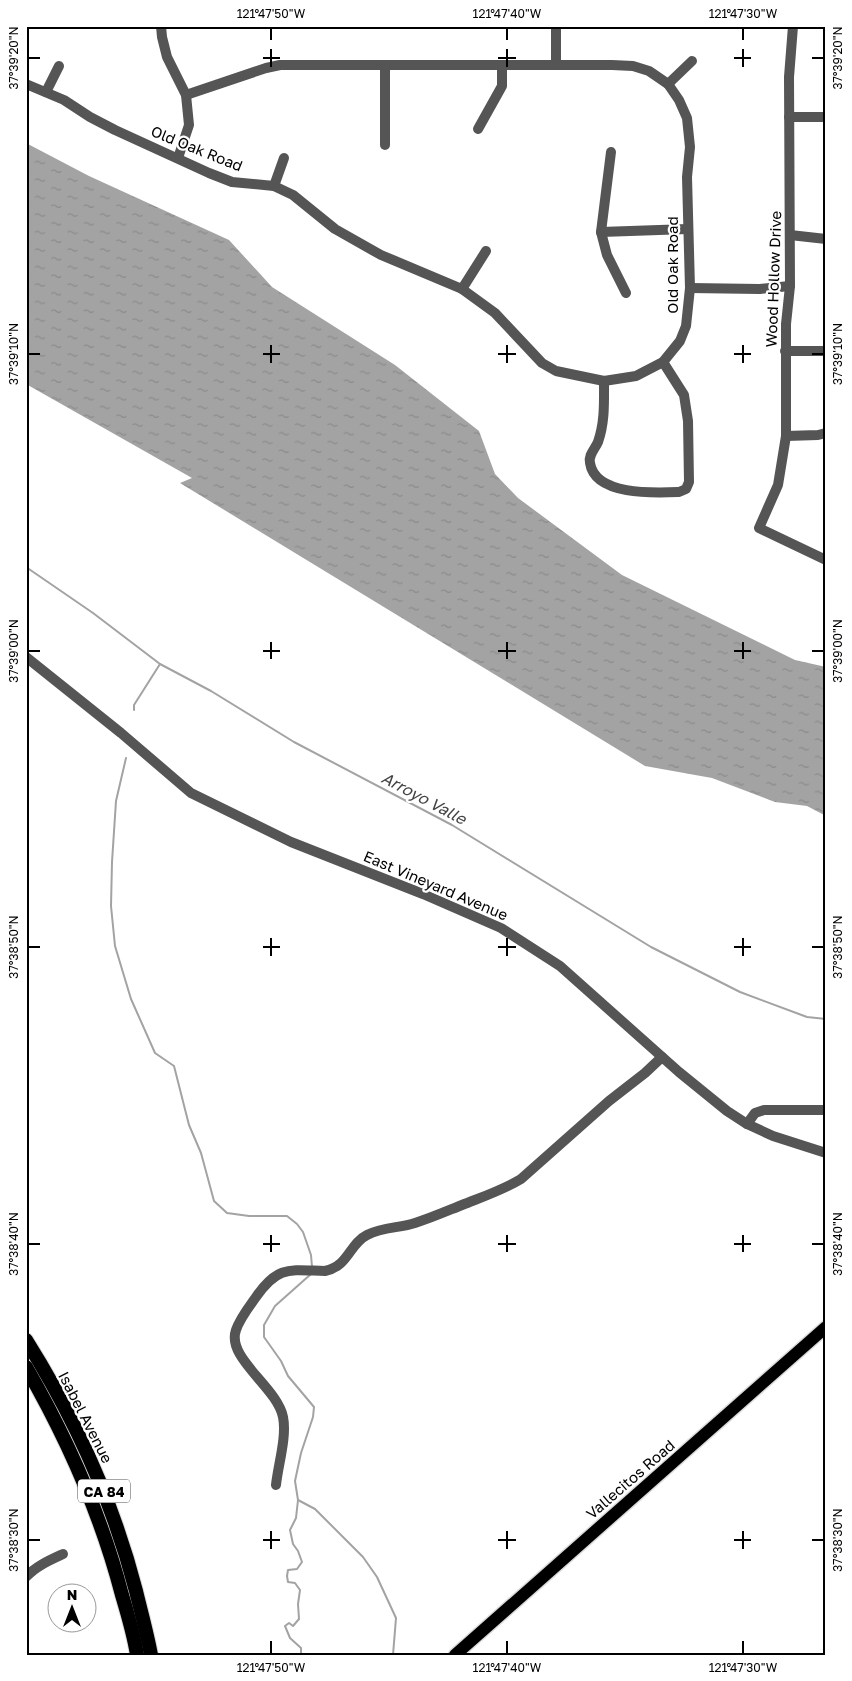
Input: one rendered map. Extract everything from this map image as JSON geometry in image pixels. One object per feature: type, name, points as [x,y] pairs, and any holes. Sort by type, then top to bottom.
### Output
[{"type":"highway","name":"Isabel Avenue","points":[[26,1340],[69,1415],[102,1488],[127,1559],[147,1632],[151,1655]]},
{"type":"highway","name":"Isabel Avenue","points":[[26,1367],[57,1421],[90,1493],[114,1563],[136,1655]]},
{"type":"main road","name":"Vallecitos Road","points":[[455,1655],[826,1327]]},
{"type":"street","points":[[161,26],[167,57],[186,95],[189,125],[178,158]]},
{"type":"street","points":[[556,26],[556,64]]},
{"type":"street","name":"Wood Hollow Drive","points":[[793,26],[789,77],[790,286],[785,351],[786,436],[778,485],[759,528],[826,560]]},
{"type":"street","points":[[668,84],[692,61]]},
{"type":"street","name":"Old Oak Road","points":[[26,84],[64,100],[115,130],[232,182],[274,186],[293,195],[335,229],[381,255],[462,289],[495,313],[542,363],[556,371],[604,381],[636,376],[663,362],[680,341],[686,326],[690,288],[687,178],[690,147],[687,118],[679,100],[668,84],[649,70],[633,66],[556,64],[280,65],[186,95]]},
{"type":"street","points":[[478,129],[502,86],[502,65]]},
{"type":"street","points":[[46,92],[59,66]]},
{"type":"street","points":[[385,66],[385,145]]},
{"type":"street","points":[[789,117],[826,117]]},
{"type":"street","points":[[611,152],[601,232],[607,255],[626,293]]},
{"type":"street","points":[[274,186],[284,158]]},
{"type":"street","points":[[601,232],[688,229]]},
{"type":"street","points":[[790,235],[826,239]]},
{"type":"street","points":[[462,289],[486,252]]},
{"type":"street","points":[[690,288],[760,289],[790,286]]},
{"type":"street","points":[[785,351],[826,351]]},
{"type":"street","points":[[604,381],[602,433],[589,462],[593,471],[601,481],[624,491],[679,492],[686,489],[689,482],[688,421],[684,395],[663,362]]},
{"type":"street","points":[[786,436],[818,435],[826,432]]},
{"type":"street","name":"East Vineyard Avenue","points":[[26,657],[121,733],[191,793],[291,842],[415,891],[501,928],[560,966],[726,1111],[747,1124],[773,1136],[826,1154]]},
{"type":"street","points":[[276,1486],[284,1432],[279,1403],[241,1357],[235,1346],[234,1338],[240,1321],[264,1286],[280,1272],[292,1269],[330,1270],[339,1266],[366,1235],[376,1231],[416,1223],[507,1188],[521,1179],[662,1056]]},
{"type":"street","points":[[747,1124],[755,1113],[764,1110],[826,1110]]},
{"type":"street","points":[[26,1577],[43,1564],[63,1554]]},
{"type":"water","points":[[26,143],[89,176],[229,240],[272,287],[395,365],[479,431],[495,474],[518,498],[622,575],[795,660],[826,667],[826,816],[807,806],[775,802],[712,778],[645,766],[180,483],[192,478],[26,384]]},
{"type":"waterway","name":"Arroyo Valle","points":[[26,567],[93,613],[160,664],[211,691],[294,742],[452,825],[651,947],[740,992],[807,1017],[826,1019]]},
{"type":"waterway","points":[[134,710],[134,705],[160,664]]},
{"type":"waterway","points":[[126,758],[116,801],[111,906],[115,946],[131,999],[155,1053],[174,1066],[189,1125],[201,1153],[214,1201],[227,1213],[249,1216],[287,1216],[303,1232],[311,1255],[312,1267]]},
{"type":"waterway","points":[[301,1655],[301,1648],[290,1638],[285,1626],[289,1623],[293,1626],[299,1619],[298,1604],[300,1590],[295,1583],[288,1582],[287,1576],[288,1570],[297,1569],[302,1562],[293,1544],[290,1530],[296,1518],[298,1500],[295,1481],[301,1453],[313,1417],[314,1407],[288,1376],[281,1361],[264,1337],[264,1325],[275,1306],[311,1274]]},
{"type":"waterway","points":[[298,1500],[315,1509],[363,1557],[377,1577],[396,1618],[393,1655]]}]
